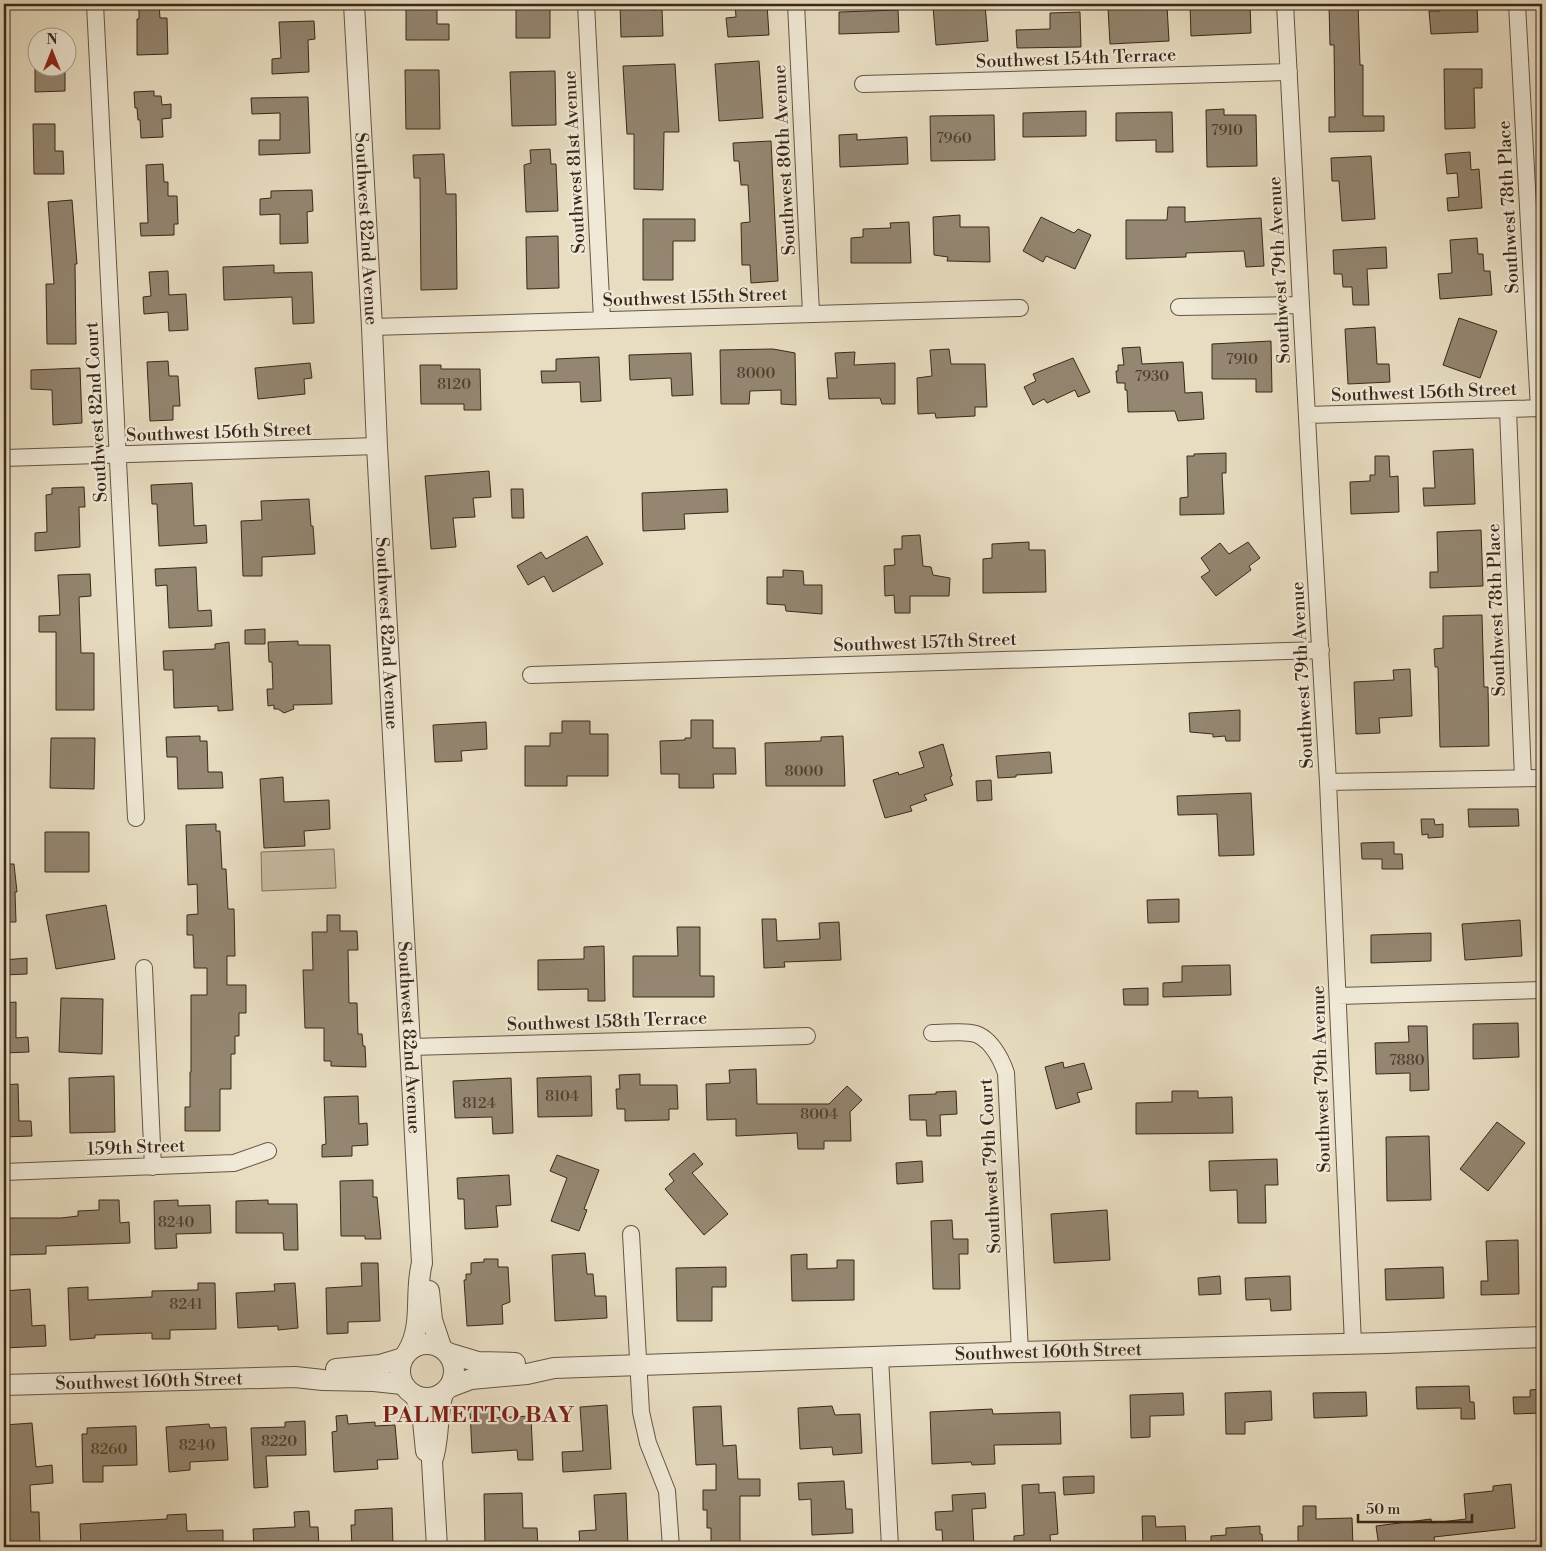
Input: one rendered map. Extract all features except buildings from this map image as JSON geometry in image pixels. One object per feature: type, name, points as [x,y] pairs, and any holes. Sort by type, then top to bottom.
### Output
[{"type":"street","name":"Southwest 82nd Court","points":[[95,4],[136,818]]},
{"type":"street","name":"Southwest 82nd Avenue","points":[[354,4],[422,1263],[418,1278],[416,1334],[406,1354]]},
{"type":"street","name":"Southwest 81st Avenue","points":[[586,4],[602,319]]},
{"type":"street","name":"Southwest 80th Avenue","points":[[796,4],[811,314]]},
{"type":"street","name":"Southwest 79th Avenue","points":[[1285,4],[1328,782],[1353,1344]]},
{"type":"street","name":"Southwest 78th Place","points":[[1516,4],[1540,408]]},
{"type":"street","name":"Southwest 154th Terrace","points":[[863,84],[1289,72]]},
{"type":"street","points":[[1179,307],[1301,305]]},
{"type":"street","name":"Southwest 155th Street","points":[[372,327],[1020,308]]},
{"type":"street","name":"Southwest 156th Street","points":[[1307,415],[1540,408]]},
{"type":"street","name":"Southwest 78th Place","points":[[1508,410],[1523,778]]},
{"type":"street","name":"Southwest 156th Street","points":[[4,458],[377,446]]},
{"type":"street","name":"Southwest 157th Street","points":[[531,675],[1321,650]]},
{"type":"street","points":[[1328,782],[1542,778]]},
{"type":"street","points":[[144,968],[153,1167]]},
{"type":"street","points":[[1338,996],[1542,990]]},
{"type":"street","name":"Southwest 79th Court","points":[[932,1033],[973,1033],[983,1038],[998,1056],[1006,1074],[1020,1352]]},
{"type":"street","name":"Southwest 158th Terrace","points":[[410,1047],[806,1036]]},
{"type":"street","name":"159th Street","points":[[4,1172],[234,1163],[268,1151]]},
{"type":"street","points":[[631,1234],[639,1396],[643,1427],[667,1490],[671,1547]]},
{"type":"street","name":"Southwest 82nd Avenue","points":[[422,1263],[428,1278],[432,1320],[444,1350]]},
{"type":"street","name":"Southwest 160th Street","points":[[447,1390],[471,1379],[527,1374],[554,1368],[1542,1337]]},
{"type":"street","points":[[432,1461],[426,1451],[423,1421],[399,1371],[406,1354],[416,1346],[424,1344],[432,1344],[444,1350],[452,1360],[454,1369],[454,1378],[438,1412],[437,1448],[432,1461],[437,1547]]},
{"type":"street","name":"Southwest 160th Street","points":[[444,1350],[478,1362],[526,1363],[554,1368]]},
{"type":"street","name":"Southwest 160th Street","points":[[295,1377],[321,1370],[380,1364],[406,1354]]},
{"type":"street","points":[[880,1357],[890,1547]]},
{"type":"street","name":"Southwest 160th Street","points":[[4,1385],[295,1377],[323,1380],[374,1381],[409,1390]]},
{"type":"street","points":[[409,1390],[430,1399],[447,1390]]},
{"type":"shaded area","points":[[334,849],[336,888],[262,891],[261,852]]},
{"type":"district","name":"PALMETTO BAY","points":[[479,1414]]}]
